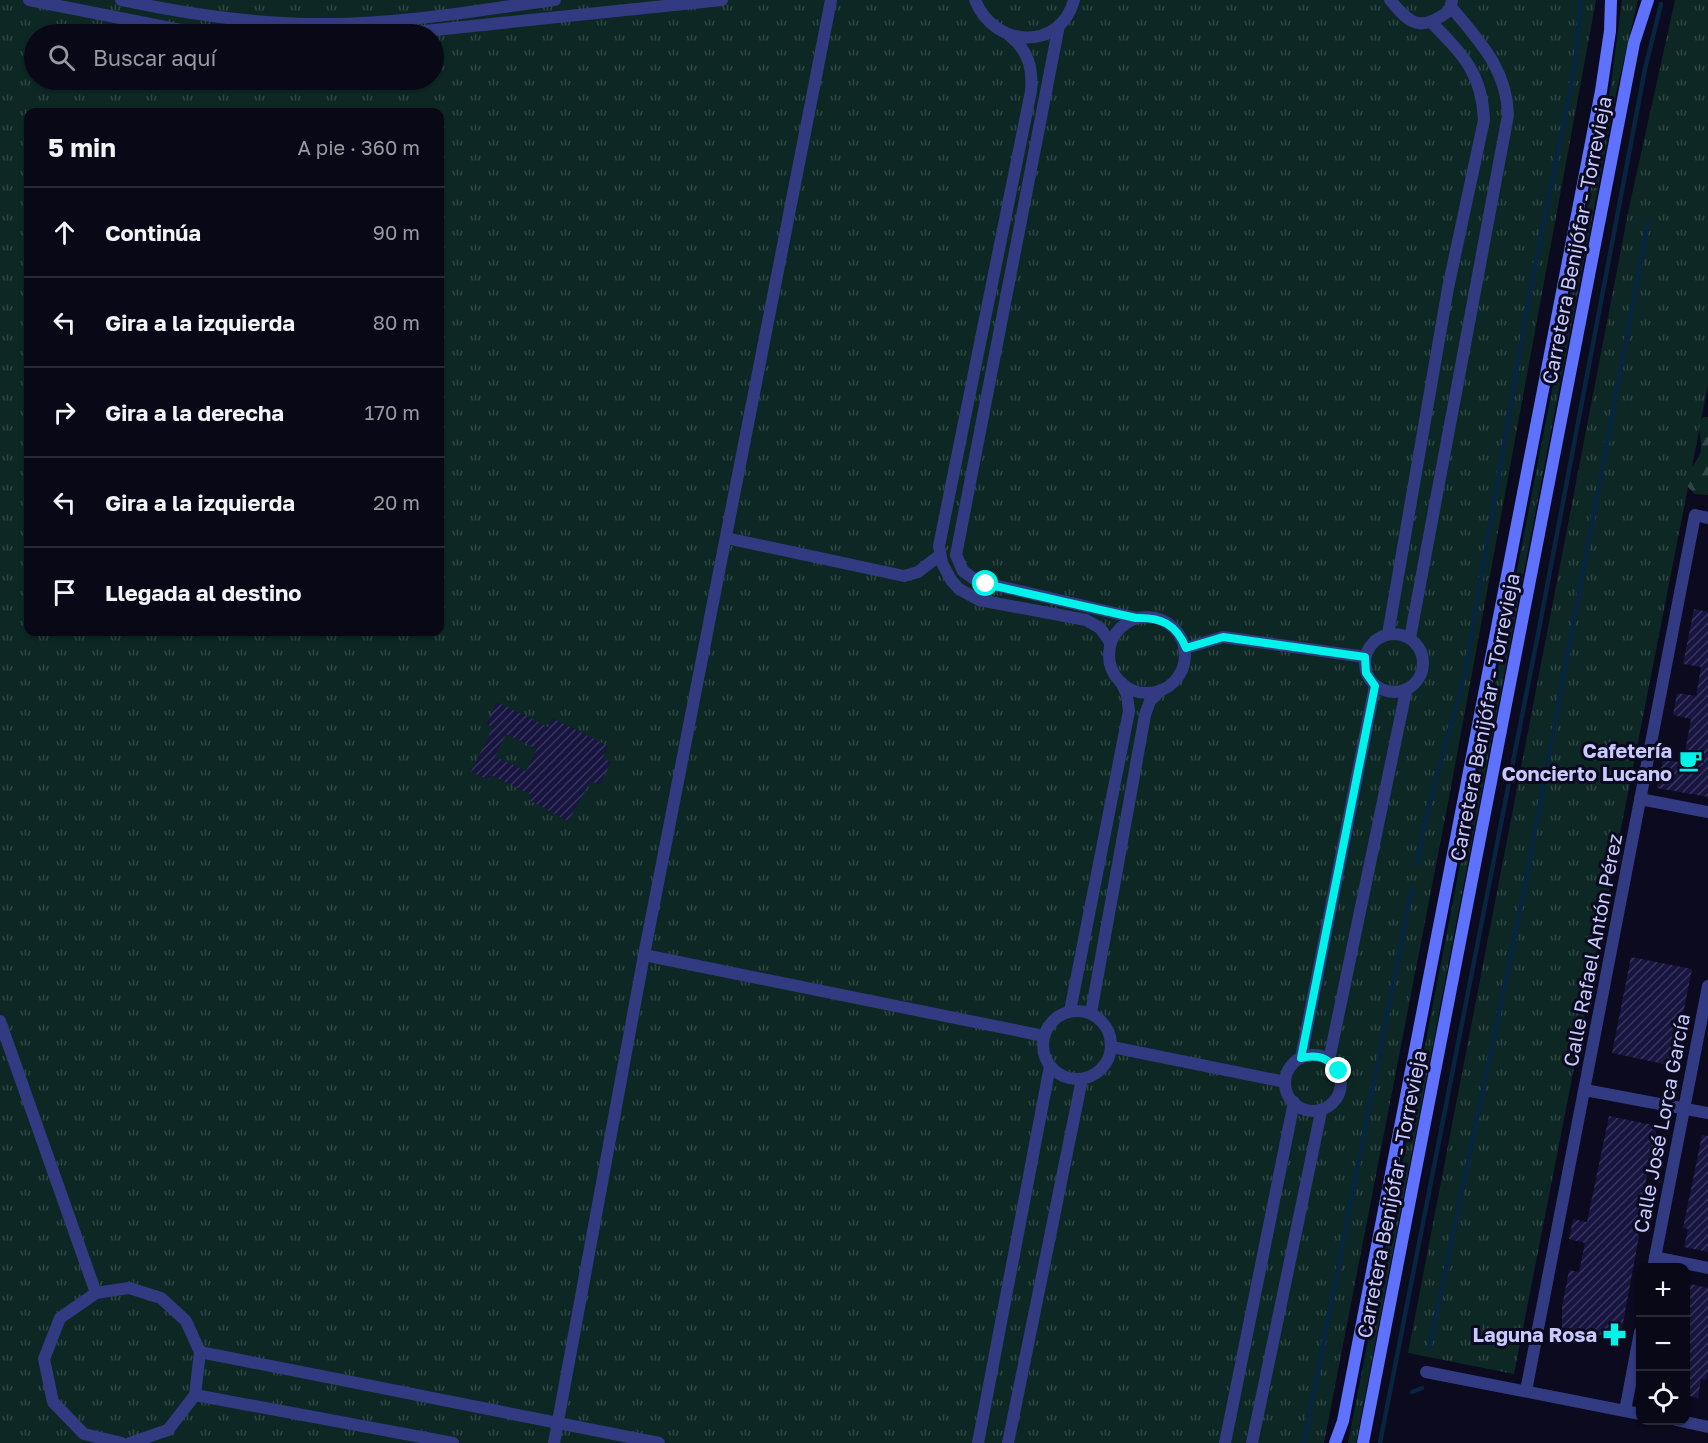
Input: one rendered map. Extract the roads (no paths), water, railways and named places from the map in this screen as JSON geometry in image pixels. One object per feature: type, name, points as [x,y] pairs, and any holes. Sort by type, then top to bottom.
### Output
[{"type":"main road","name":"Carretera Benijófar - Torrevieja","points":[[1335,1443],[1343,1421],[1599,103],[1610,31],[1611,0]]},
{"type":"main road","name":"Carretera Benijófar - Torrevieja","points":[[1363,1443],[1634,43],[1648,0]]},
{"type":"street","points":[[29,0],[151,24]]},
{"type":"street","points":[[121,0],[197,14],[320,24],[417,18],[555,0]]},
{"type":"street","points":[[444,29],[722,0]]},
{"type":"street","points":[[554,1443],[644,955],[831,0]]},
{"type":"street","points":[[975,0],[980,13],[993,27],[1018,43],[1029,62],[1031,91],[951,483],[940,555],[951,580],[969,595],[979,600],[1086,620],[1100,628],[1110,642]]},
{"type":"street","points":[[1010,36],[1027,38],[1044,34],[1059,25],[1071,9],[1074,0]]},
{"type":"street","points":[[1390,0],[1402,16],[1414,23],[1432,23],[1451,4],[1497,65],[1506,89],[1508,116],[1410,638]]},
{"type":"street","points":[[1388,634],[1448,288],[1484,120],[1482,94],[1472,67],[1464,55],[1432,23]]},
{"type":"street","points":[[1059,25],[956,555],[963,571],[977,581],[1136,618],[1155,617],[1172,625],[1186,648],[1180,676],[1150,701],[1145,715],[1091,1013]]},
{"type":"street","name":"Calle Rafael Antón Pérez","points":[[1526,1391],[1695,515],[1708,518]]},
{"type":"street","points":[[726,538],[904,576],[918,572],[940,555]]},
{"type":"street","points":[[1136,618],[1120,627],[1110,642],[1108,661],[1116,678],[1130,690],[1148,694],[1161,690]]},
{"type":"street","points":[[1388,634],[1400,634],[1410,638],[1421,650],[1424,666],[1419,681],[1406,691],[1390,693],[1375,686],[1366,673],[1365,657],[1373,642],[1388,634]]},
{"type":"street","points":[[1186,648],[1223,637],[1365,657]]},
{"type":"street","points":[[1070,1011],[1129,711],[1127,695],[1121,682]]},
{"type":"street","points":[[1301,1058],[1375,686]]},
{"type":"street","points":[[1329,1060],[1406,691]]},
{"type":"street","points":[[1640,799],[1708,812]]},
{"type":"street","points":[[644,955],[1044,1036]]},
{"type":"street","name":"Calle José Lorca García","points":[[1654,1262],[1708,986]]},
{"type":"street","points":[[1070,1011],[1091,1013],[1103,1021],[1110,1033],[1112,1047],[1108,1060],[1100,1071],[1082,1078],[1061,1075],[1050,1066],[1044,1053],[1044,1036],[1048,1026],[1058,1016],[1070,1011]]},
{"type":"street","points":[[0,1021],[96,1293]]},
{"type":"street","points":[[1112,1047],[1285,1082]]},
{"type":"street","points":[[1252,1443],[1321,1112],[1337,1099],[1342,1085],[1339,1071],[1329,1060],[1315,1055],[1301,1058],[1290,1068],[1285,1082],[1288,1096],[1298,1107],[1321,1112]]},
{"type":"street","points":[[978,1443],[1050,1066]]},
{"type":"street","points":[[1008,1443],[1082,1078]]},
{"type":"street","points":[[1585,1090],[1708,1113]]},
{"type":"street","points":[[1225,1443],[1294,1102]]},
{"type":"street","points":[[1654,1262],[1708,1268]]},
{"type":"street","points":[[122,1443],[84,1434],[53,1402],[45,1359],[60,1318],[96,1293],[129,1288],[161,1298],[186,1321],[200,1352],[195,1395],[168,1430],[130,1443]]},
{"type":"street","points":[[200,1352],[558,1421],[659,1443]]},
{"type":"street","points":[[1625,1411],[1636,1357]]},
{"type":"street","points":[[1426,1372],[1636,1413]]},
{"type":"street","points":[[195,1395],[453,1443]]},
{"type":"street","points":[[1690,1423],[1708,1427]]},
{"type":"waterway","points":[[1417,864],[1427,812],[1465,673],[1531,286],[1575,66],[1581,0]]},
{"type":"waterway","points":[[1380,1443],[1539,629],[1645,69],[1661,4]]},
{"type":"waterway","points":[[1429,1350],[1520,911],[1648,222]]},
{"type":"waterway","points":[[1304,1443],[1412,887]]},
{"type":"waterway","points":[[1412,1392],[1422,1388]]},
{"type":"place","name":"Cafetería Concierto Lucano","points":[[1690,761]]},
{"type":"place","name":"Laguna Rosa","points":[[1615,1334]]}]
